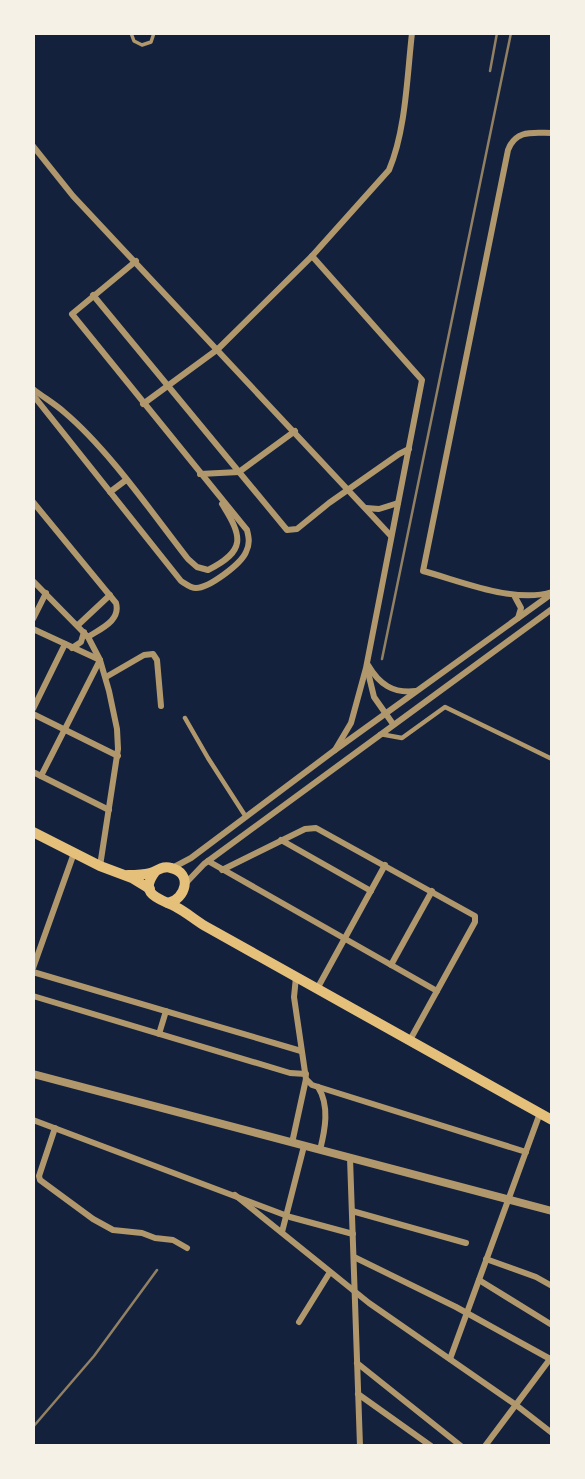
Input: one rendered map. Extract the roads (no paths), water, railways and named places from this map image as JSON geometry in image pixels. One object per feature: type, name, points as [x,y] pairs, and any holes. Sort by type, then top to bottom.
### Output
[{"type":"highway","points":[[33,832],[150,889],[156,899],[168,903],[552,1120]]},
{"type":"highway","points":[[150,889],[151,877],[160,868],[172,868],[182,874],[185,907],[191,918]]},
{"type":"highway","points":[[122,874],[155,872]]},
{"type":"highway","points":[[168,903],[177,900],[184,889]]},
{"type":"street","points":[[143,404],[218,349],[313,256],[389,170],[398,141],[412,33]]},
{"type":"street","points":[[552,133],[523,133],[514,139],[508,150],[423,570],[510,594],[533,596],[552,593]]},
{"type":"street","points":[[33,146],[73,196],[391,536]]},
{"type":"street","points":[[313,256],[422,380],[367,662],[351,723],[335,750]]},
{"type":"street","points":[[33,395],[181,581],[198,588],[207,585],[242,559],[249,541],[247,530],[72,314],[136,261]]},
{"type":"street","points":[[93,295],[287,530],[298,528],[409,449]]},
{"type":"street","points":[[33,389],[73,420],[126,480],[188,559],[197,567],[208,570],[225,560],[238,547],[239,537],[228,514],[200,474]]},
{"type":"street","points":[[200,474],[240,472],[295,431]]},
{"type":"street","points":[[110,492],[126,480]]},
{"type":"street","points":[[33,502],[117,606],[116,617],[86,635],[72,648]]},
{"type":"street","points":[[366,508],[379,509],[398,503]]},
{"type":"street","points":[[225,560],[230,568]]},
{"type":"street","points":[[33,581],[86,635],[106,677],[117,729],[118,755],[100,866]]},
{"type":"street","points":[[33,619],[46,593]]},
{"type":"street","points":[[172,868],[191,858],[552,593]]},
{"type":"street","points":[[510,594],[520,603],[521,613],[517,618]]},
{"type":"street","points":[[78,625],[110,595]]},
{"type":"street","points":[[184,889],[208,861],[552,609]]},
{"type":"street","points":[[33,629],[100,660]]},
{"type":"street","points":[[65,644],[33,711],[118,755]]},
{"type":"street","points":[[106,677],[144,655],[153,654],[157,660],[161,706]]},
{"type":"street","points":[[41,776],[100,660]]},
{"type":"street","points":[[367,662],[375,676],[387,687],[407,692],[418,691]]},
{"type":"street","points":[[367,662],[370,685],[393,724]]},
{"type":"street","points":[[379,734],[402,738],[446,707],[552,759]]},
{"type":"street","points":[[185,718],[246,817]]},
{"type":"street","points":[[33,772],[109,810]]},
{"type":"street","points":[[222,870],[281,840],[308,828],[316,828],[476,918],[410,1040]]},
{"type":"street","points":[[281,840],[371,891]]},
{"type":"street","points":[[74,853],[33,970],[301,1051]]},
{"type":"street","points":[[208,861],[437,991]]},
{"type":"street","points":[[317,989],[385,865]]},
{"type":"street","points":[[391,965],[432,891]]},
{"type":"street","points":[[33,937],[42,942]]},
{"type":"street","points":[[292,1143],[306,1077],[293,997],[296,977]]},
{"type":"street","points":[[33,996],[306,1077],[322,1095],[326,1122],[320,1150]]},
{"type":"street","points":[[159,1034],[166,1011]]},
{"type":"street","points":[[33,1074],[552,1210]]},
{"type":"street","points":[[316,1086],[526,1152]]},
{"type":"street","points":[[450,1359],[540,1113]]},
{"type":"street","points":[[33,1120],[286,1215],[353,1234]]},
{"type":"street","points":[[55,1128],[40,1178],[93,1219],[113,1230],[138,1232],[173,1240],[187,1248]]},
{"type":"street","points":[[282,1232],[304,1146]]},
{"type":"street","points":[[350,1158],[360,1446]]},
{"type":"street","points":[[235,1195],[355,1292],[552,1433]]},
{"type":"street","points":[[352,1211],[466,1243]]},
{"type":"street","points":[[354,1257],[467,1313],[551,1359],[485,1446]]},
{"type":"street","points":[[486,1259],[551,1285]]},
{"type":"street","points":[[299,1322],[330,1272]]},
{"type":"street","points":[[479,1280],[552,1325]]},
{"type":"street","points":[[357,1363],[461,1446]]},
{"type":"street","points":[[358,1394],[432,1446]]},
{"type":"lane","points":[[131,33],[134,40],[142,45],[151,42],[155,33]]},
{"type":"railway","points":[[490,71],[497,33]]},
{"type":"railway","points":[[382,659],[511,33]]},
{"type":"railway","points":[[33,1427],[94,1356],[157,1270]]}]
